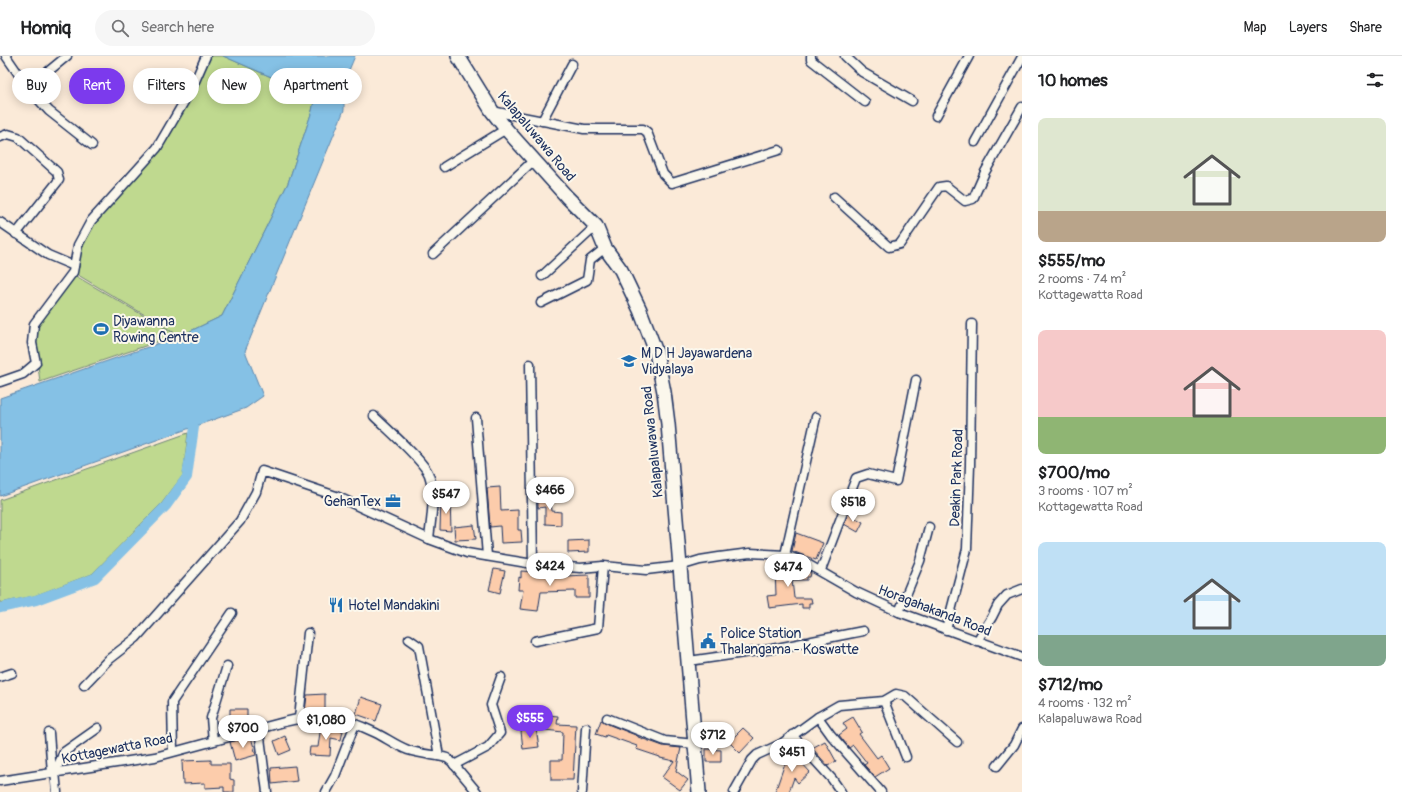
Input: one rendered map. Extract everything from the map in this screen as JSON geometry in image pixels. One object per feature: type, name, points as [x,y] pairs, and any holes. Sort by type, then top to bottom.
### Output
[{"type":"main road","name":"Kalapaluwawa Road","points":[[458,56],[492,111],[567,197],[596,226],[605,248],[621,270],[640,310],[656,352],[664,392],[667,418],[689,661],[699,792]]},
{"type":"street","points":[[6,56],[14,68]]},
{"type":"street","points":[[52,68],[67,56]]},
{"type":"street","points":[[0,382],[23,374],[36,363],[32,343],[34,324],[73,272],[78,245],[91,221],[157,148],[192,88],[206,56]]},
{"type":"street","points":[[811,56],[811,60],[865,102]]},
{"type":"street","points":[[845,56],[862,72],[912,100]]},
{"type":"street","points":[[936,116],[968,56]]},
{"type":"street","points":[[975,142],[1022,57]]},
{"type":"street","points":[[542,120],[572,64]]},
{"type":"street","points":[[43,104],[49,111],[92,144]]},
{"type":"street","points":[[834,197],[889,247],[900,244],[939,187],[946,186],[965,201],[973,199],[985,172],[1022,107]]},
{"type":"street","points":[[492,111],[584,128],[643,129],[647,132],[663,174],[672,183],[779,150]]},
{"type":"street","points":[[444,167],[506,128]]},
{"type":"street","points":[[0,137],[8,134],[18,137],[57,172],[58,180],[16,234]]},
{"type":"street","points":[[433,254],[534,160]]},
{"type":"street","points":[[0,222],[48,255],[74,266]]},
{"type":"street","points":[[542,276],[596,226]]},
{"type":"street","points":[[540,303],[587,280],[590,260],[605,248]]},
{"type":"street","name":"Deakin Park Road","points":[[946,630],[967,549],[972,324]]},
{"type":"street","points":[[530,364],[533,564]]},
{"type":"street","points":[[821,570],[856,478],[868,474],[896,481],[916,380]]},
{"type":"street","points":[[374,416],[420,462],[429,474],[432,497],[429,539]]},
{"type":"street","points":[[785,555],[816,417]]},
{"type":"street","points":[[476,418],[487,556]]},
{"type":"street","name":"Horagahakanda Road","points":[[84,685],[109,659],[136,638],[240,521],[256,492],[262,471],[336,496],[429,539],[467,553],[533,564],[580,568],[603,566],[646,570],[680,566],[700,560],[750,553],[785,555],[802,560],[856,592],[899,612],[1022,657]]},
{"type":"street","points":[[899,612],[920,560],[929,527]]},
{"type":"street","points":[[535,641],[598,628],[603,566]]},
{"type":"street","points":[[977,641],[998,605],[1007,595],[1022,589]]},
{"type":"street","points":[[173,751],[172,702],[232,613]]},
{"type":"street","points":[[689,661],[772,649],[863,631]]},
{"type":"street","points":[[299,718],[308,633]]},
{"type":"street","points":[[409,639],[419,646],[439,756]]},
{"type":"street","points":[[213,742],[211,718],[227,666]]},
{"type":"street","points":[[0,677],[12,673]]},
{"type":"street","points":[[454,765],[488,747],[500,733],[491,706],[501,677]]},
{"type":"street","points":[[734,792],[752,760],[757,755],[781,744],[818,717],[839,705],[884,701],[896,694],[905,696],[957,742]]},
{"type":"street","points":[[884,701],[906,757]]},
{"type":"street","name":"Kottagewatta Road","points":[[0,781],[155,757],[299,718],[318,716],[330,717],[355,724],[408,750],[447,758],[477,792]]},
{"type":"street","points":[[818,717],[831,735],[881,792]]},
{"type":"street","points":[[607,718],[665,741],[695,744]]},
{"type":"street","points":[[326,792],[355,724]]},
{"type":"street","points":[[53,773],[64,752],[98,728]]},
{"type":"street","points":[[582,792],[586,728]]},
{"type":"street","points":[[997,766],[1014,745],[1022,729]]},
{"type":"street","points":[[259,730],[267,792]]},
{"type":"street","points":[[50,733],[53,773],[57,792]]},
{"type":"street","points":[[792,735],[832,779],[841,792]]},
{"type":"green space","points":[[206,56],[223,56],[251,68],[207,68],[207,104],[261,104],[261,73],[269,76],[269,104],[313,104],[288,183],[222,316],[180,336],[73,272],[78,245],[91,221],[157,148],[180,104],[199,104],[199,69]]},
{"type":"green space","name":"Diyawanna Rowing Centre","points":[[74,275],[177,335],[40,382],[35,342],[36,324]]},
{"type":"green space","points":[[188,433],[183,475],[162,503],[92,574],[34,596],[0,603],[0,500]]},
{"type":"water","points":[[223,56],[355,56],[350,68],[269,68],[269,76],[261,73],[261,68],[251,68]]},
{"type":"water","points":[[313,104],[344,104],[344,110],[245,351],[263,396],[246,408],[0,496],[0,398],[180,336],[222,316],[288,183]]},
{"type":"building","points":[[500,487],[501,511],[518,510],[518,530],[521,530],[522,542],[501,543],[500,526],[490,527],[487,488]]},
{"type":"building","points":[[550,493],[552,511],[561,512],[561,525],[545,524],[545,507],[538,508],[538,499],[545,498],[545,494]]},
{"type":"building","points":[[441,498],[450,498],[451,531],[440,530]]},
{"type":"building","points":[[848,514],[863,522],[858,532],[844,524]]},
{"type":"building","points":[[474,525],[476,539],[455,540],[454,527]]},
{"type":"building","points":[[796,533],[823,543],[816,560],[792,551]]},
{"type":"building","points":[[589,540],[589,552],[568,553],[568,541]]},
{"type":"building","points":[[803,568],[811,573],[810,577],[807,577],[807,580],[792,580],[794,598],[811,598],[812,603],[809,603],[809,608],[802,608],[802,604],[769,608],[767,596],[776,595],[775,569]]},
{"type":"building","points":[[494,569],[505,571],[500,593],[489,590]]},
{"type":"building","points":[[521,571],[536,572],[536,575],[589,575],[589,598],[575,598],[575,591],[541,592],[538,611],[520,609],[523,590],[518,590]]},
{"type":"building","points":[[325,694],[325,712],[305,712],[307,695]]},
{"type":"building","points":[[361,697],[382,704],[376,721],[356,714]]},
{"type":"building","points":[[230,709],[247,709],[247,726],[230,727]]},
{"type":"building","points":[[547,715],[558,716],[557,724],[576,725],[573,780],[551,780],[551,760],[562,760],[563,732],[545,730]]},
{"type":"building","points":[[853,717],[862,732],[859,734],[877,758],[881,755],[889,768],[875,777],[864,765],[867,763],[853,745],[849,748],[839,735],[847,729],[843,723]]},
{"type":"building","points":[[601,720],[638,737],[663,746],[681,748],[676,771],[688,780],[680,790],[662,777],[674,761],[660,758],[636,749],[637,746],[606,735],[605,737],[596,734]]},
{"type":"building","points":[[321,725],[334,727],[334,730],[343,731],[341,740],[331,738],[330,756],[309,755],[310,747],[318,747]]},
{"type":"building","points":[[743,728],[754,738],[740,753],[729,742]]},
{"type":"building","points":[[536,729],[539,747],[523,749],[521,731]]},
{"type":"building","points":[[285,736],[291,750],[279,755],[274,741]]},
{"type":"building","points":[[251,737],[256,755],[235,761],[230,742]]},
{"type":"building","points":[[825,741],[836,761],[828,766],[812,748]]},
{"type":"building","points":[[706,749],[721,750],[721,762],[706,762]]},
{"type":"building","points":[[796,751],[804,759],[801,762],[810,772],[798,783],[794,778],[789,792],[775,792],[784,766],[792,759],[790,757]]},
{"type":"building","points":[[211,760],[211,764],[230,764],[230,779],[234,780],[234,792],[224,792],[224,787],[205,788],[205,783],[183,784],[182,761]]},
{"type":"building","points":[[295,766],[297,781],[272,784],[271,768]]},
{"type":"waterway","points":[[0,608],[36,600],[95,578],[166,506],[187,477],[194,427]]},
{"type":"place","name":"Diyawanna Rowing Centre","points":[[101,329]]},
{"type":"place","name":"M D H Jayawardena Vidyalaya","points":[[629,361]]},
{"type":"place","name":"GehanTex","points":[[393,501]]},
{"type":"place","name":"Hotel Mandakini","points":[[336,605]]},
{"type":"place","name":"Police Station Thalangama - Koswatte","points":[[708,641]]}]
